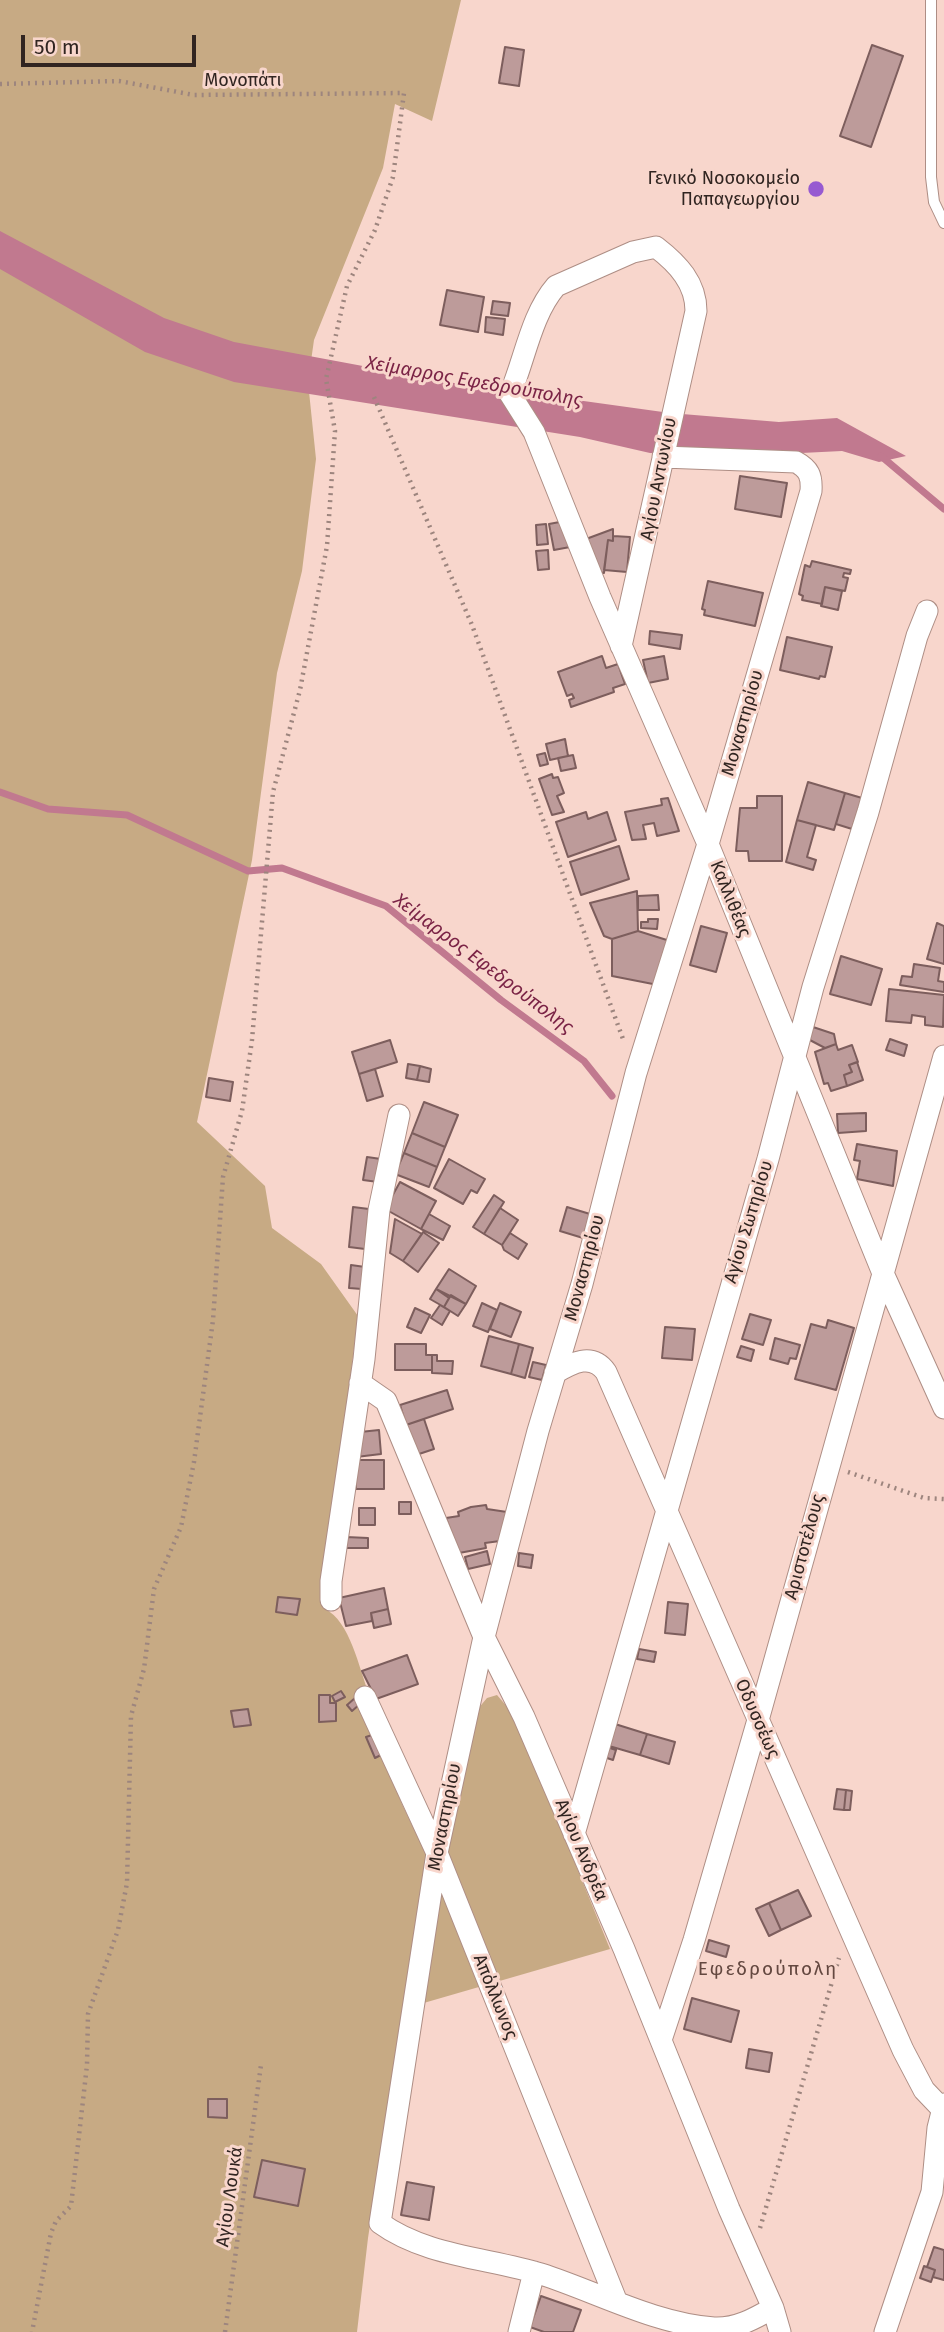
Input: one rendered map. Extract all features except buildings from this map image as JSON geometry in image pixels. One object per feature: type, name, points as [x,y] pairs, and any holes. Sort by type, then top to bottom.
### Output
[{"type":"street","name":"Αγίου Αντωνίου","points":[[510,394],[549,295],[556,286],[633,252],[656,247],[674,261],[690,282],[696,297],[696,311],[621,646]]},
{"type":"street","name":"Καλλιθέας","points":[[510,394],[534,432],[621,646],[708,844],[882,1272],[944,1408]]},
{"type":"street","name":"Μοναστηρίου","points":[[534,2272],[422,2243],[398,2235],[380,2223],[437,1853],[484,1637],[555,1373],[582,1284],[636,1073],[708,844],[808,504],[812,477],[805,466],[796,462],[663,457]]},
{"type":"street","name":"Αγίου Σωτηρίου","points":[[573,1834],[667,1513],[794,1058],[917,636],[927,611]]},
{"type":"street","name":"Αριστοτέλους","points":[[662,2037],[694,1940],[758,1720],[944,1056]]},
{"type":"street","points":[[331,1600],[331,1581],[360,1383],[379,1210],[399,1115]]},
{"type":"street","name":"Οδυσσέως","points":[[555,1373],[580,1361],[593,1361],[602,1366],[626,1413],[667,1513],[918,2080],[943,2108]]},
{"type":"street","name":"Αγίου Ανδρέα","points":[[360,1383],[386,1401],[484,1637],[524,1717],[662,2037],[773,2308],[780,2332]]},
{"type":"street","name":"Απόλλωνος","points":[[365,1697],[437,1853],[616,2300]]},
{"type":"street","points":[[885,2332],[932,2192],[943,2108]]},
{"type":"street","points":[[519,2332],[534,2272],[663,2317],[712,2328],[738,2326],[773,2308]]},
{"type":"lane","points":[[931,0],[931,177],[934,202],[944,223]]},
{"type":"path","name":"Μονοπάτι","points":[[0,84],[119,81],[194,95],[404,93],[393,177],[375,230],[347,286],[326,379],[335,431],[327,546],[300,690],[273,792],[252,1040],[242,1111],[223,1177],[214,1321],[194,1462],[181,1527],[154,1589],[144,1669],[131,1716],[127,1883],[118,1930],[88,2014],[87,2065],[71,2206],[57,2221],[51,2233],[32,2332]]},
{"type":"path","points":[[374,397],[472,625],[636,1073]]},
{"type":"path","points":[[830,1458],[849,1472],[886,1487],[924,1498],[944,1499]]},
{"type":"path","points":[[753,2263],[768,2194],[803,2092],[849,1927]]},
{"type":"path","name":"Αγίου Λουκά","points":[[225,2332],[261,2065]]},
{"type":"shaded area","points":[[0,0],[461,0],[432,121],[395,104],[383,168],[314,340],[308,382],[316,459],[302,571],[277,673],[252,860],[197,1122],[265,1186],[272,1228],[321,1264],[358,1316],[323,1599],[325,1609],[341,1624],[353,1646],[369,1694],[361,1701],[402,1804],[441,1886],[477,1710],[487,1698],[497,1695],[509,1709],[533,1760],[610,1949],[403,2009],[368,2238],[357,2332],[0,2332]]},
{"type":"shaded area","points":[[0,231],[164,318],[234,342],[454,383],[670,413],[779,422],[837,418],[906,456],[879,462],[842,451],[720,457],[650,453],[580,437],[234,382],[145,352],[0,269]]},
{"type":"waterway","name":"Χείμαρρος Εφεδρούπολης","points":[[881,456],[944,509]]},
{"type":"waterway","name":"Χείμαρρος Εφεδρούπολης","points":[[0,792],[48,809],[127,815],[248,871],[282,868],[386,906],[501,1000],[584,1061],[612,1096]]},
{"type":"place","name":"Γενικό Νοσοκομείο Παπαγεωργίου","points":[[816,189]]},
{"type":"district","name":"Εφεδρούπολη","points":[[768,1970]]}]
